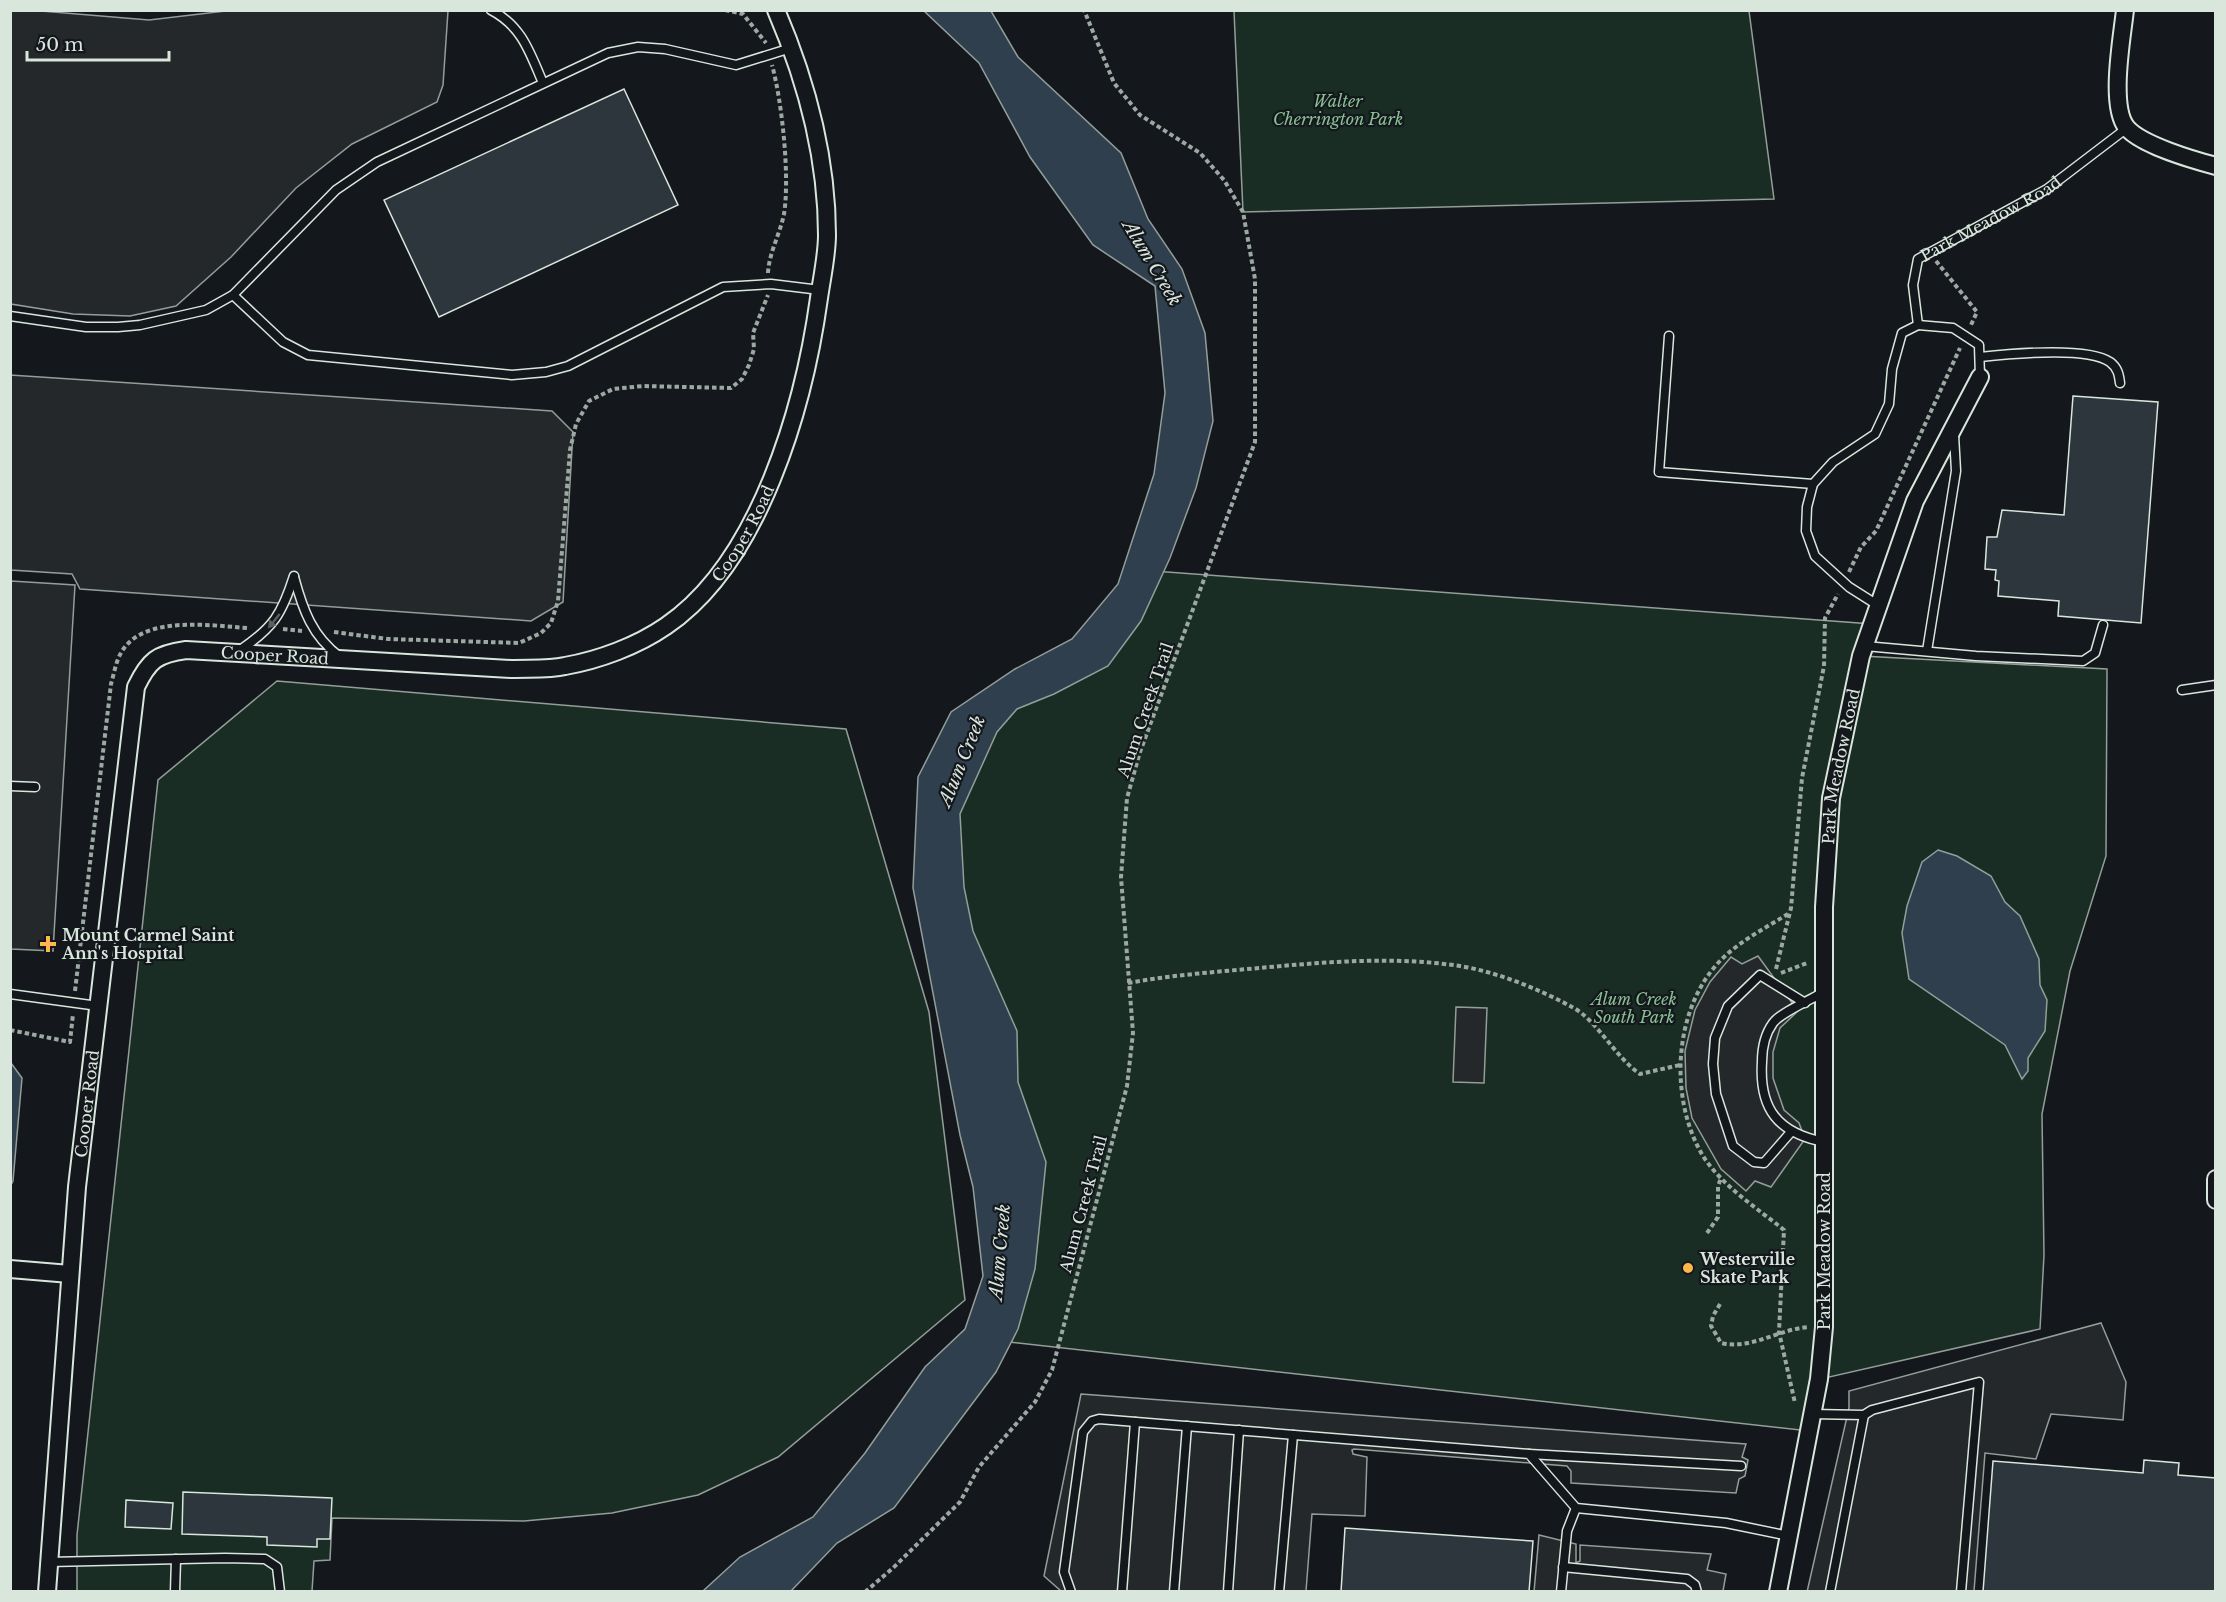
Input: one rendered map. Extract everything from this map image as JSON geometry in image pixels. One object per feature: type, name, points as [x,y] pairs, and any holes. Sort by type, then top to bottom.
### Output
[{"type":"street","name":"Cooper Road","points":[[46,1592],[70,1274],[98,1006],[136,687],[146,667],[164,653],[186,650],[511,669],[564,667],[615,652],[665,627],[704,594],[737,550],[762,505],[800,395],[812,347],[827,236],[823,186],[811,115],[792,48],[776,10]]},
{"type":"street","points":[[2124,10],[2118,111],[2127,128],[2144,140],[2216,166]]},
{"type":"street","name":"Park Meadow Road","points":[[1778,1592],[1789,1536],[1804,1412],[1819,1379],[1824,1327],[1824,959],[1831,798],[1865,646],[1915,501],[1980,377]]},
{"type":"street","points":[[2216,1179],[2216,1200]]},
{"type":"street","points":[[10,1269],[70,1274]]},
{"type":"lane","points":[[491,10],[507,18],[522,36],[543,83]]},
{"type":"lane","points":[[10,316],[86,327],[140,325],[194,314],[233,295],[336,190],[377,162],[608,53],[638,47],[666,48],[736,65],[792,48]]},
{"type":"lane","name":"Park Meadow Road","points":[[1918,325],[1913,285],[1918,259],[2047,189],[2127,128]]},
{"type":"lane","points":[[233,295],[283,342],[308,355],[512,375],[546,372],[568,366],[723,288],[768,284],[820,290]]},
{"type":"lane","points":[[1879,606],[1849,587],[1815,556],[1806,531],[1807,507],[1813,484],[1833,462],[1875,434],[1889,404],[1892,369],[1902,333],[1918,325],[1953,328],[1979,345],[1980,357],[2055,353],[2102,358],[2112,363],[2118,371],[2120,383]]},
{"type":"lane","points":[[1669,336],[1659,472],[1813,484]]},
{"type":"lane","name":"Park Meadow Road","points":[[1980,357],[1980,377]]},
{"type":"lane","points":[[1927,651],[1956,471],[1953,429]]},
{"type":"lane","points":[[237,653],[268,629],[281,612],[294,576],[306,617],[327,647],[343,659]]},
{"type":"lane","points":[[1865,646],[2083,661],[2095,653],[2103,625]]},
{"type":"lane","points":[[2182,690],[2216,685]]},
{"type":"lane","points":[[10,786],[35,787]]},
{"type":"lane","points":[[1791,1132],[1764,1162],[1754,1162],[1733,1146],[1716,1094],[1713,1064],[1715,1038],[1728,1006],[1760,975],[1805,1003]]},
{"type":"lane","points":[[1824,992],[1774,1022],[1762,1047],[1761,1075],[1763,1097],[1772,1115],[1791,1132],[1824,1142]]},
{"type":"lane","points":[[10,994],[98,1006]]},
{"type":"lane","points":[[1804,1412],[1864,1415],[1872,1410],[1979,1382],[1961,1592]]},
{"type":"lane","points":[[1830,1592],[1864,1415]]},
{"type":"lane","points":[[1071,1592],[1064,1572],[1083,1432],[1092,1421],[1099,1419],[1529,1454],[1741,1466]]},
{"type":"lane","points":[[1122,1592],[1136,1422]]},
{"type":"lane","points":[[1174,1592],[1187,1426]]},
{"type":"lane","points":[[1228,1592],[1239,1430]]},
{"type":"lane","points":[[1279,1592],[1293,1435]]},
{"type":"lane","points":[[1529,1454],[1576,1508],[1726,1523],[1789,1536]]},
{"type":"lane","points":[[1561,1592],[1567,1531],[1576,1508]]},
{"type":"lane","points":[[175,1592],[176,1559]]},
{"type":"lane","points":[[48,1562],[265,1559],[277,1567],[280,1592]]},
{"type":"lane","points":[[1563,1567],[1687,1579],[1695,1585],[1697,1592]]},
{"type":"path","points":[[10,1030],[70,1042],[111,684],[121,651],[138,637],[156,628],[193,623],[315,631],[388,639],[519,643],[541,633],[551,623],[558,601],[570,450],[576,424],[589,401],[613,389],[643,386],[731,388],[742,379],[754,349],[753,333],[768,299],[768,266],[784,212],[785,183],[780,91],[766,41],[743,14],[724,10]]},
{"type":"path","name":"Alum Creek Trail","points":[[865,1592],[893,1569],[960,1502],[979,1467],[1035,1402],[1052,1370],[1127,1086],[1132,1033],[1121,877],[1127,798],[1140,752],[1255,442],[1255,279],[1243,212],[1224,180],[1200,153],[1140,116],[1114,83],[1084,10]]},
{"type":"path","points":[[1776,986],[1776,976],[1793,966],[1824,959]]},
{"type":"path","points":[[1128,983],[1164,976],[1321,962],[1399,961],[1461,966],[1509,980],[1574,1008],[1624,1063],[1640,1074],[1680,1065]]},
{"type":"path","points":[[1707,1233],[1718,1217],[1718,1186],[1722,1178]]},
{"type":"path","points":[[1784,1230],[1779,1332],[1794,1392],[1804,1412]]},
{"type":"path","points":[[1720,1304],[1713,1316],[1711,1326],[1721,1343],[1739,1345],[1752,1343],[1779,1332],[1824,1327]]},
{"type":"green space","name":"Walter Cherrington Park","points":[[1234,11],[1749,11],[1774,199],[1243,212]]},
{"type":"green space","name":"Alum Creek South Park","points":[[1140,570],[1872,624],[1862,656],[2107,669],[2106,856],[2070,971],[2042,1114],[2044,1255],[2040,1329],[1820,1379],[1809,1431],[992,1340],[940,806],[982,708],[1090,646]]},
{"type":"green space","points":[[277,681],[846,729],[929,1012],[965,1300],[778,1457],[698,1495],[612,1513],[524,1521],[332,1518],[330,1560],[314,1561],[312,1591],[77,1592],[77,1535],[158,780]]},
{"type":"shaded area","points":[[234,10],[448,11],[443,85],[437,102],[352,144],[296,188],[231,257],[176,306],[130,316],[73,314],[11,304],[11,11],[41,11],[149,20]]},
{"type":"shaded area","points":[[10,375],[552,411],[573,432],[563,602],[531,621],[80,589],[72,574],[11,570]]},
{"type":"shaded area","points":[[11,581],[75,585],[53,951],[11,949]]},
{"type":"shaded area","points":[[1758,956],[1798,1011],[1780,1028],[1773,1052],[1773,1078],[1784,1110],[1799,1123],[1805,1139],[1771,1187],[1755,1181],[1746,1191],[1721,1169],[1692,1118],[1686,1088],[1685,1051],[1695,1010],[1710,982],[1731,957],[1742,964]]},
{"type":"shaded area","points":[[1456,1007],[1487,1008],[1484,1083],[1453,1082]]},
{"type":"shaded area","points":[[2101,1323],[2126,1382],[2123,1420],[2051,1414],[2036,1459],[1985,1453],[1974,1591],[1807,1592],[1849,1408],[1849,1391]]},
{"type":"shaded area","points":[[1081,1394],[1746,1444],[1742,1457],[1748,1460],[1745,1476],[1739,1479],[1736,1493],[1571,1483],[1571,1471],[1567,1466],[1354,1449],[1353,1454],[1367,1457],[1365,1516],[1312,1514],[1306,1591],[1061,1591],[1044,1576]]},
{"type":"shaded area","points":[[1539,1535],[1576,1544],[1576,1563],[1580,1561],[1580,1545],[1711,1554],[1707,1570],[1726,1574],[1723,1591],[1534,1592]]},
{"type":"water","name":"Alum Creek","points":[[924,11],[991,11],[1018,57],[1121,153],[1148,219],[1182,269],[1205,333],[1213,421],[1196,488],[1170,558],[1141,621],[1108,666],[1054,694],[1017,709],[997,732],[960,814],[964,887],[973,931],[1017,1031],[1018,1082],[1046,1162],[1035,1269],[1018,1329],[996,1372],[894,1508],[837,1543],[791,1591],[703,1591],[740,1557],[813,1517],[865,1453],[925,1367],[965,1329],[983,1276],[973,1187],[960,1135],[913,888],[918,777],[951,712],[1015,669],[1072,639],[1118,584],[1154,474],[1165,393],[1155,286],[1093,245],[1030,157],[979,63]]},
{"type":"water","points":[[1938,850],[1957,856],[1991,876],[2005,902],[2020,916],[2039,959],[2040,985],[2047,1000],[2045,1031],[2028,1058],[2028,1071],[2022,1079],[2005,1045],[1909,979],[1902,933],[1907,906],[1922,862]]},
{"type":"water","points":[[11,1063],[22,1078],[11,1185]]},
{"type":"building","points":[[624,89],[678,205],[439,317],[384,200]]},
{"type":"building","points":[[2073,396],[2158,402],[2141,623],[2058,616],[2059,601],[1998,596],[1999,581],[1995,580],[1996,570],[1985,569],[1987,537],[1997,537],[2002,510],[2064,515]]},
{"type":"building","points":[[2144,1460],[2179,1463],[2178,1475],[2216,1478],[2216,1592],[1983,1592],[1993,1461],[2143,1473]]},
{"type":"building","points":[[183,1492],[332,1498],[330,1539],[317,1539],[317,1547],[267,1545],[267,1537],[182,1534]]},
{"type":"building","points":[[126,1500],[173,1503],[171,1529],[125,1527]]},
{"type":"building","points":[[1345,1528],[1533,1541],[1529,1592],[1341,1592]]},
{"type":"place","name":"Mount Carmel Saint Ann's Hospital","points":[[48,944]]},
{"type":"place","name":"Westerville Skate Park","points":[[1688,1268]]}]
